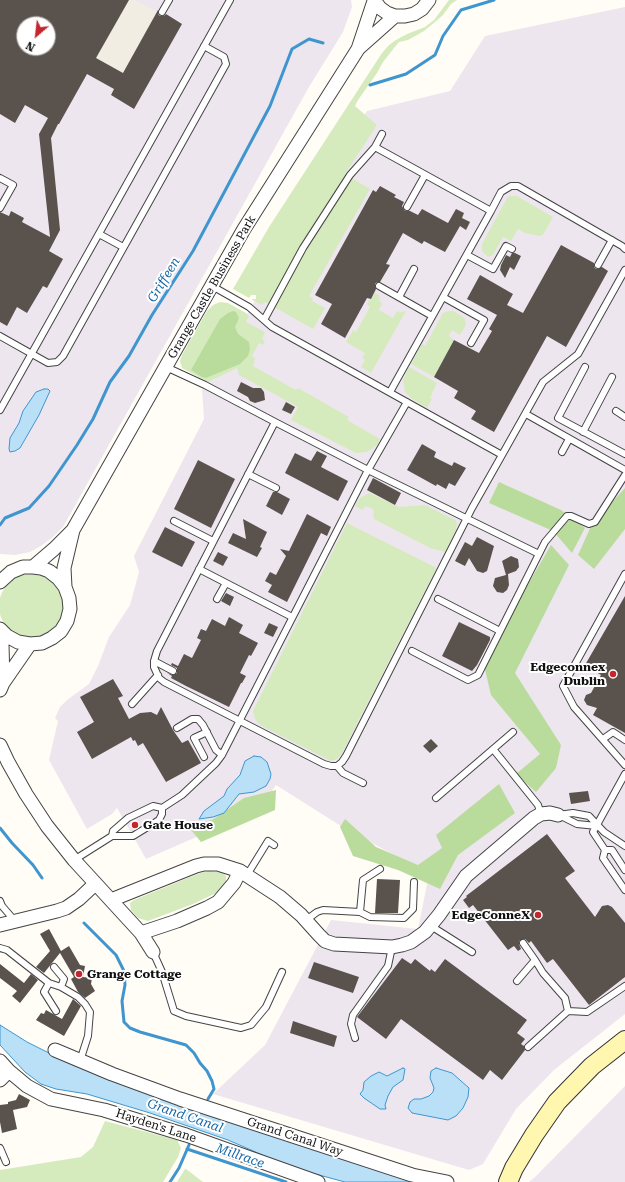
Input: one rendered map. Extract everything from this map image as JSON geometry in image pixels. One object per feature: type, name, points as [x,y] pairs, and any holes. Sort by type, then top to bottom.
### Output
[{"type":"main road","points":[[508,1182],[514,1168],[534,1135],[557,1102],[592,1066],[625,1040]]},
{"type":"street","points":[[374,1],[387,13],[395,16],[405,16],[414,14],[422,9],[429,0]]},
{"type":"street","name":"Grange Castle Business Park","points":[[33,566],[54,549],[73,530],[244,229],[358,50],[374,1]]},
{"type":"street","name":"Grange Castle Business Park","points":[[358,50],[395,16]]},
{"type":"street","name":"Grange Castle Business Park","points":[[30,644],[42,643],[52,638],[61,631],[67,621],[70,609],[69,598],[65,587],[64,568],[73,530]]},
{"type":"street","points":[[0,582],[6,571],[33,566],[49,571],[58,578],[65,587]]},
{"type":"street","points":[[0,629],[7,636],[18,642],[30,644],[1,687]]},
{"type":"street","points":[[0,634],[2,644],[1,687]]},
{"type":"street","points":[[0,745],[26,794],[47,826],[95,884],[141,933],[153,952]]},
{"type":"street","points":[[111,900],[204,864],[222,864],[243,873],[287,902],[318,936],[325,940],[334,944],[392,947],[411,942],[425,932],[431,926],[466,876],[534,818],[541,814],[550,813],[558,815]]},
{"type":"street","points":[[141,933],[190,916],[218,902],[243,873]]},
{"type":"street","points":[[0,925],[66,908],[90,890],[95,884]]},
{"type":"street","name":"Grand Canal Way","points":[[55,1050],[112,1074],[180,1099],[412,1175],[446,1182]]},
{"type":"street","name":"Hayden's Lane","points":[[0,1060],[5,1076],[51,1099],[104,1110],[174,1131],[318,1182]]},
{"type":"lane","points":[[162,12],[169,0]]},
{"type":"lane","points":[[0,410],[230,0]]},
{"type":"lane","points":[[0,336],[48,363],[54,363],[59,360],[226,64],[224,57],[204,46]]},
{"type":"lane","points":[[264,320],[303,248],[350,175],[375,147],[382,134]]},
{"type":"lane","points":[[375,147],[491,211]]},
{"type":"lane","points":[[407,207],[425,175]]},
{"type":"lane","points":[[0,178],[13,185],[0,208]]},
{"type":"lane","points":[[390,392],[502,192],[512,186],[518,186],[625,249]]},
{"type":"lane","points":[[99,234],[124,247]]},
{"type":"lane","points":[[598,265],[612,240]]},
{"type":"lane","points":[[466,255],[493,269],[506,246],[512,249]]},
{"type":"lane","points":[[399,297],[414,269]]},
{"type":"lane","points":[[275,422],[157,651],[154,666],[158,675],[164,682],[324,764],[337,766],[346,756],[468,518],[543,382],[578,354],[625,270]]},
{"type":"lane","points":[[212,286],[249,307],[278,330],[502,455]]},
{"type":"lane","points":[[379,286],[432,316]]},
{"type":"lane","points":[[443,297],[484,320],[471,344]]},
{"type":"lane","points":[[166,367],[205,385],[368,470],[539,554]]},
{"type":"lane","points":[[585,367],[558,418],[625,454]]},
{"type":"lane","points":[[583,432],[612,377]]},
{"type":"lane","points":[[112,836],[113,832],[128,818],[152,806],[162,808],[189,789],[222,755],[368,470],[408,402]]},
{"type":"lane","points":[[616,411],[625,417]]},
{"type":"lane","points":[[526,414],[625,470]]},
{"type":"lane","points":[[562,452],[569,438]]},
{"type":"lane","points":[[248,474],[276,488]]},
{"type":"lane","points":[[412,651],[468,680],[478,675],[545,542],[567,516],[571,516],[590,524],[595,522],[625,475]]},
{"type":"lane","points":[[174,521],[213,541]]},
{"type":"lane","points":[[199,569],[292,617]]},
{"type":"lane","points":[[625,574],[563,686],[574,707],[625,765]]},
{"type":"lane","points":[[217,599],[226,582]]},
{"type":"lane","points":[[438,598],[500,631]]},
{"type":"lane","points":[[154,661],[173,671]]},
{"type":"lane","points":[[132,704],[158,675]]},
{"type":"lane","points":[[177,728],[196,718],[202,722],[216,750],[222,755]]},
{"type":"lane","points":[[204,757],[194,738],[206,732]]},
{"type":"lane","points":[[436,798],[513,732]]},
{"type":"lane","points":[[603,739],[613,732],[625,740]]},
{"type":"lane","points":[[493,749],[538,805],[541,814]]},
{"type":"lane","points":[[337,766],[343,774],[363,783]]},
{"type":"lane","points":[[625,774],[593,832],[605,850],[603,858],[625,890]]},
{"type":"lane","points":[[74,860],[112,836],[133,836],[159,820],[162,814],[162,808]]},
{"type":"lane","points":[[558,815],[573,813],[589,816],[597,826],[625,846]]},
{"type":"lane","points":[[558,815],[577,824],[597,826]]},
{"type":"lane","points":[[243,873],[268,841],[274,845]]},
{"type":"lane","points":[[605,850],[612,850],[625,870]]},
{"type":"lane","points":[[360,912],[362,880],[380,869]]},
{"type":"lane","points":[[305,920],[323,910],[360,912],[370,917],[404,918],[413,909],[414,882]]},
{"type":"lane","points":[[0,901],[2,906],[16,922]]},
{"type":"lane","points":[[431,926],[472,952]]},
{"type":"lane","points":[[523,943],[543,973],[565,998],[568,1011]]},
{"type":"lane","points":[[355,1038],[351,1024],[353,1015],[388,966],[392,947]]},
{"type":"lane","points":[[0,948],[7,950],[50,982],[61,987],[82,1001],[90,1012],[88,1036],[80,1061]]},
{"type":"lane","points":[[153,952],[162,972],[174,1011],[186,1016],[241,1028],[251,1025],[266,1007],[282,972]]},
{"type":"lane","points":[[517,981],[535,960]]},
{"type":"lane","points":[[54,967],[64,979],[61,987]]},
{"type":"lane","points":[[50,982],[44,992],[56,1012]]},
{"type":"lane","points":[[528,1048],[568,1011],[587,1012],[625,986]]},
{"type":"lane","points":[[0,1148],[6,1162]]},
{"type":"shaded area","points":[[0,0],[351,0],[352,7],[343,32],[309,87],[63,527],[41,546],[30,552],[15,555],[0,554]]},
{"type":"shaded area","points":[[129,0],[135,0],[157,12],[123,73],[102,61],[101,63],[95,59]]},
{"type":"shaded area","points":[[625,7],[625,1014],[554,1070],[516,1109],[483,1164],[469,1170],[213,1094],[265,1045],[331,920],[418,929],[429,874],[344,828],[276,785],[263,803],[201,835],[146,859],[117,808],[112,814],[87,829],[49,760],[58,721],[55,718],[60,707],[89,684],[98,666],[109,637],[130,605],[139,572],[134,556],[204,419],[202,390],[367,111],[450,91],[485,36]]},
{"type":"shaded area","points":[[625,1086],[625,1182],[529,1182],[535,1177]]},
{"type":"green space","points":[[449,0],[457,0],[451,4],[443,15],[424,31],[408,40],[399,42],[383,62],[355,106],[377,125],[345,174],[370,189],[309,296],[313,298],[312,301],[325,308],[313,329],[265,302],[262,305],[251,299],[256,299],[256,295],[251,295],[249,298],[233,289],[269,227],[382,53],[396,40],[425,27],[434,20]]},
{"type":"green space","points":[[510,196],[517,196],[553,217],[543,235],[539,236],[525,233],[518,229],[511,241],[503,237],[493,255],[488,257],[482,251],[482,244],[507,198]]},
{"type":"green space","points":[[375,293],[379,295],[380,302],[382,303],[379,310],[393,318],[397,311],[406,311],[371,373],[361,367],[365,360],[362,358],[365,353],[346,342],[353,330],[356,332],[370,307],[367,304]]},
{"type":"green space","points":[[220,302],[228,303],[246,313],[249,317],[246,322],[265,332],[262,339],[265,341],[263,345],[259,343],[252,356],[255,358],[253,366],[296,390],[298,388],[349,417],[347,420],[380,439],[377,445],[367,452],[356,453],[291,420],[298,407],[239,375],[237,368],[208,382],[182,368],[180,361],[182,355],[207,311],[213,305]]},
{"type":"green space","points":[[233,311],[236,312],[239,318],[235,327],[238,334],[249,342],[250,349],[248,356],[240,364],[206,378],[202,377],[191,370],[220,319]]},
{"type":"green space","points":[[453,311],[463,317],[466,325],[460,335],[452,330],[449,336],[454,340],[434,377],[411,364],[422,344],[425,346],[443,313]]},
{"type":"green space","points":[[409,367],[437,383],[430,398],[432,399],[427,408],[411,398],[405,392],[403,380]]},
{"type":"green space","points":[[499,482],[561,510],[585,528],[572,553],[553,531],[489,503]]},
{"type":"green space","points":[[625,488],[625,529],[594,569],[578,555],[592,524]]},
{"type":"green space","points":[[369,493],[399,507],[425,505],[455,520],[457,523],[456,530],[445,552],[430,548],[374,519],[374,511],[371,508],[366,506],[362,510],[355,506],[360,498]]},
{"type":"green space","points":[[347,523],[435,567],[436,569],[341,755],[337,759],[331,761],[260,725],[255,719],[253,711]]},
{"type":"green space","points":[[551,545],[569,565],[515,673],[561,745],[556,768],[536,792],[516,774],[540,754],[491,695],[483,661]]},
{"type":"green space","points":[[25,574],[37,574],[54,583],[61,594],[63,606],[61,618],[54,629],[37,638],[25,638],[13,633],[4,624],[-1,612],[-1,600],[4,588],[13,579]]},
{"type":"green space","points":[[499,784],[515,813],[458,855],[440,889],[398,870],[353,856],[340,827],[345,819],[376,847],[418,865],[442,848],[436,835]]},
{"type":"green space","points":[[276,790],[275,810],[201,842],[187,825],[212,820],[244,798]]},
{"type":"green space","points":[[208,871],[222,872],[226,876],[226,883],[221,890],[214,894],[193,904],[148,921],[138,918],[131,910],[130,903],[134,900]]},
{"type":"green space","points":[[105,1121],[177,1140],[181,1148],[178,1157],[163,1182],[0,1182],[0,1170],[81,1157],[93,1147]]},
{"type":"green space","points":[[186,1169],[203,1182],[177,1182]]},
{"type":"water","points":[[48,389],[50,391],[39,415],[20,448],[10,452],[10,438],[19,423],[23,411],[36,392]]},
{"type":"water","points":[[254,756],[261,757],[267,762],[271,774],[266,786],[254,792],[239,794],[224,813],[213,817],[199,819],[204,811],[224,796],[227,789],[240,775],[245,761]]},
{"type":"water","name":"Grand Canal","points":[[0,1025],[27,1042],[73,1065],[412,1182],[345,1182],[308,1172],[267,1157],[228,1140],[150,1113],[87,1094],[56,1089],[41,1084],[25,1072],[0,1045]]},
{"type":"water","points":[[403,1068],[405,1069],[403,1080],[393,1087],[385,1105],[386,1109],[380,1109],[360,1094],[363,1090],[364,1082],[371,1076],[379,1072],[387,1076]]},
{"type":"water","points":[[436,1068],[452,1073],[469,1088],[468,1097],[463,1108],[456,1116],[448,1120],[412,1113],[408,1108],[410,1102],[414,1099],[421,1099],[429,1096],[433,1092],[434,1088],[430,1078],[431,1071]]},
{"type":"building","points":[[0,0],[129,0],[96,58],[123,73],[158,10],[158,14],[160,16],[164,16],[166,14],[182,24],[134,109],[111,95],[114,89],[87,74],[58,124],[51,138],[60,230],[49,251],[63,259],[47,288],[43,286],[27,313],[17,307],[7,326],[0,322],[0,212],[9,216],[11,211],[24,218],[22,222],[50,237],[39,134],[48,118],[25,105],[15,123],[0,114]]},
{"type":"building","points":[[380,186],[396,195],[394,197],[404,202],[402,206],[405,211],[410,211],[418,215],[422,209],[448,223],[456,209],[464,213],[462,218],[470,222],[466,230],[460,226],[445,252],[424,241],[422,244],[403,233],[386,264],[390,265],[380,282],[375,284],[376,289],[371,299],[367,298],[345,338],[321,324],[332,304],[315,295],[373,190],[376,192]]},
{"type":"building","points":[[561,245],[594,263],[594,267],[596,269],[602,267],[608,271],[566,347],[547,336],[494,432],[471,419],[476,411],[454,398],[458,391],[434,377],[454,340],[479,353],[492,331],[489,329],[497,315],[467,299],[480,275],[513,294],[507,305],[523,313]]},
{"type":"building","points":[[512,253],[521,256],[514,270],[510,267],[505,278],[500,270],[501,265],[506,255],[510,257]]},
{"type":"building","points":[[241,382],[253,388],[261,388],[264,392],[265,400],[255,403],[250,401],[248,397],[237,391]]},
{"type":"building","points":[[286,402],[295,407],[291,414],[282,410]]},
{"type":"building","points":[[422,444],[436,452],[434,457],[452,466],[454,462],[466,468],[455,486],[449,483],[446,489],[437,484],[436,486],[407,470]]},
{"type":"building","points":[[317,451],[327,456],[321,467],[348,481],[338,501],[285,473],[295,453],[311,461]]},
{"type":"building","points":[[198,460],[235,479],[211,528],[174,509]]},
{"type":"building","points":[[373,478],[401,493],[395,505],[367,490]]},
{"type":"building","points":[[273,492],[277,492],[290,499],[282,515],[266,506]]},
{"type":"building","points":[[307,514],[331,527],[327,536],[321,533],[287,602],[268,592],[272,585],[265,581],[270,572],[276,575],[286,556],[280,549],[289,551]]},
{"type":"building","points":[[243,519],[267,532],[260,547],[262,548],[257,557],[228,543],[233,533],[246,539]]},
{"type":"building","points":[[165,527],[195,542],[182,567],[152,552]]},
{"type":"building","points":[[477,537],[494,546],[487,571],[483,573],[477,571],[469,558],[465,566],[455,561],[465,542],[472,546]]},
{"type":"building","points":[[218,552],[228,557],[223,566],[213,561]]},
{"type":"building","points":[[511,556],[518,559],[519,567],[516,571],[508,574],[509,585],[507,590],[503,593],[497,592],[493,586],[495,578],[506,575],[502,561]]},
{"type":"building","points":[[226,593],[234,597],[230,606],[221,601]]},
{"type":"building","name":"Edgeconnex Dublin","points":[[625,596],[625,733],[593,715],[597,708],[587,705],[584,700],[586,695],[591,693],[601,675],[585,665]]},
{"type":"building","points":[[229,617],[243,625],[239,633],[258,643],[251,656],[249,655],[240,673],[246,676],[229,707],[171,678],[172,676],[167,673],[173,675],[177,673],[177,668],[171,665],[172,663],[178,666],[184,654],[192,658],[201,640],[197,638],[201,629],[206,631],[212,619],[225,626]]},
{"type":"building","points":[[459,622],[490,637],[490,640],[477,665],[472,671],[442,656]]},
{"type":"building","points":[[269,623],[278,627],[273,637],[264,633]]},
{"type":"building","points":[[113,679],[123,696],[118,698],[129,719],[140,713],[151,712],[157,715],[161,707],[173,730],[182,743],[188,740],[201,763],[166,782],[143,743],[138,746],[135,740],[133,741],[131,737],[92,759],[77,732],[94,722],[80,697]]},
{"type":"building","points":[[431,739],[438,746],[430,753],[423,746]]},
{"type":"building","points":[[588,791],[590,801],[571,804],[569,793]]},
{"type":"building","name":"EdgeConneX","points":[[547,834],[575,871],[565,878],[595,917],[602,906],[608,905],[612,907],[625,923],[625,977],[589,1005],[553,959],[547,963],[531,941],[529,943],[525,939],[519,941],[521,949],[518,951],[514,946],[508,950],[473,905],[469,908],[463,900],[467,897],[466,896]]},
{"type":"building","points":[[377,879],[400,880],[398,913],[375,913]]},
{"type":"building","points":[[49,929],[61,951],[69,946],[80,965],[85,966],[83,977],[92,978],[91,984],[95,991],[85,998],[78,992],[71,979],[74,977],[60,953],[44,973],[36,967],[50,951],[40,934]]},
{"type":"building","points":[[402,958],[411,964],[415,959],[430,971],[431,969],[435,972],[445,959],[527,1020],[517,1033],[525,1039],[521,1044],[524,1046],[525,1050],[502,1080],[490,1070],[483,1080],[401,1019],[386,1039],[357,1017]]},
{"type":"building","points":[[314,962],[359,977],[353,993],[308,978]]},
{"type":"building","points":[[0,964],[24,983],[31,974],[38,980],[20,1003],[12,996],[17,991],[0,978]]},
{"type":"building","points":[[73,999],[81,1006],[64,1036],[36,1020],[41,1013],[44,1014],[46,1010],[62,1019]]},
{"type":"building","points":[[293,1021],[337,1036],[334,1047],[290,1033]]},
{"type":"building","points":[[19,1094],[30,1100],[27,1107],[13,1110],[17,1129],[2,1133],[0,1122],[0,1105],[8,1104],[8,1102],[16,1100]]},
{"type":"waterway","name":"Griffeen","points":[[370,85],[406,74],[435,55],[443,36],[461,10],[494,0]]},
{"type":"waterway","name":"Griffeen","points":[[0,525],[5,518],[29,508],[49,486],[93,419],[110,382],[129,356],[152,315],[193,251],[270,106],[292,49],[309,39],[323,43]]},
{"type":"waterway","name":"Griffeen","points":[[0,828],[33,865],[42,878]]},
{"type":"waterway","name":"Griffeen","points":[[84,923],[116,955],[124,971],[125,985],[122,1001],[124,1022],[130,1028],[140,1032],[186,1045],[194,1053],[207,1071],[212,1081],[214,1089],[208,1099]]},
{"type":"waterway","name":"Griffeen","points":[[170,1182],[179,1168],[189,1145]]},
{"type":"waterway","name":"Millrace","points":[[187,1149],[286,1182]]},
{"type":"place","name":"Edgeconnex Dublin","points":[[613,674]]},
{"type":"place","name":"Gate House","points":[[135,825]]},
{"type":"place","name":"EdgeConneX","points":[[538,915]]},
{"type":"place","name":"Grange Cottage","points":[[79,974]]}]
